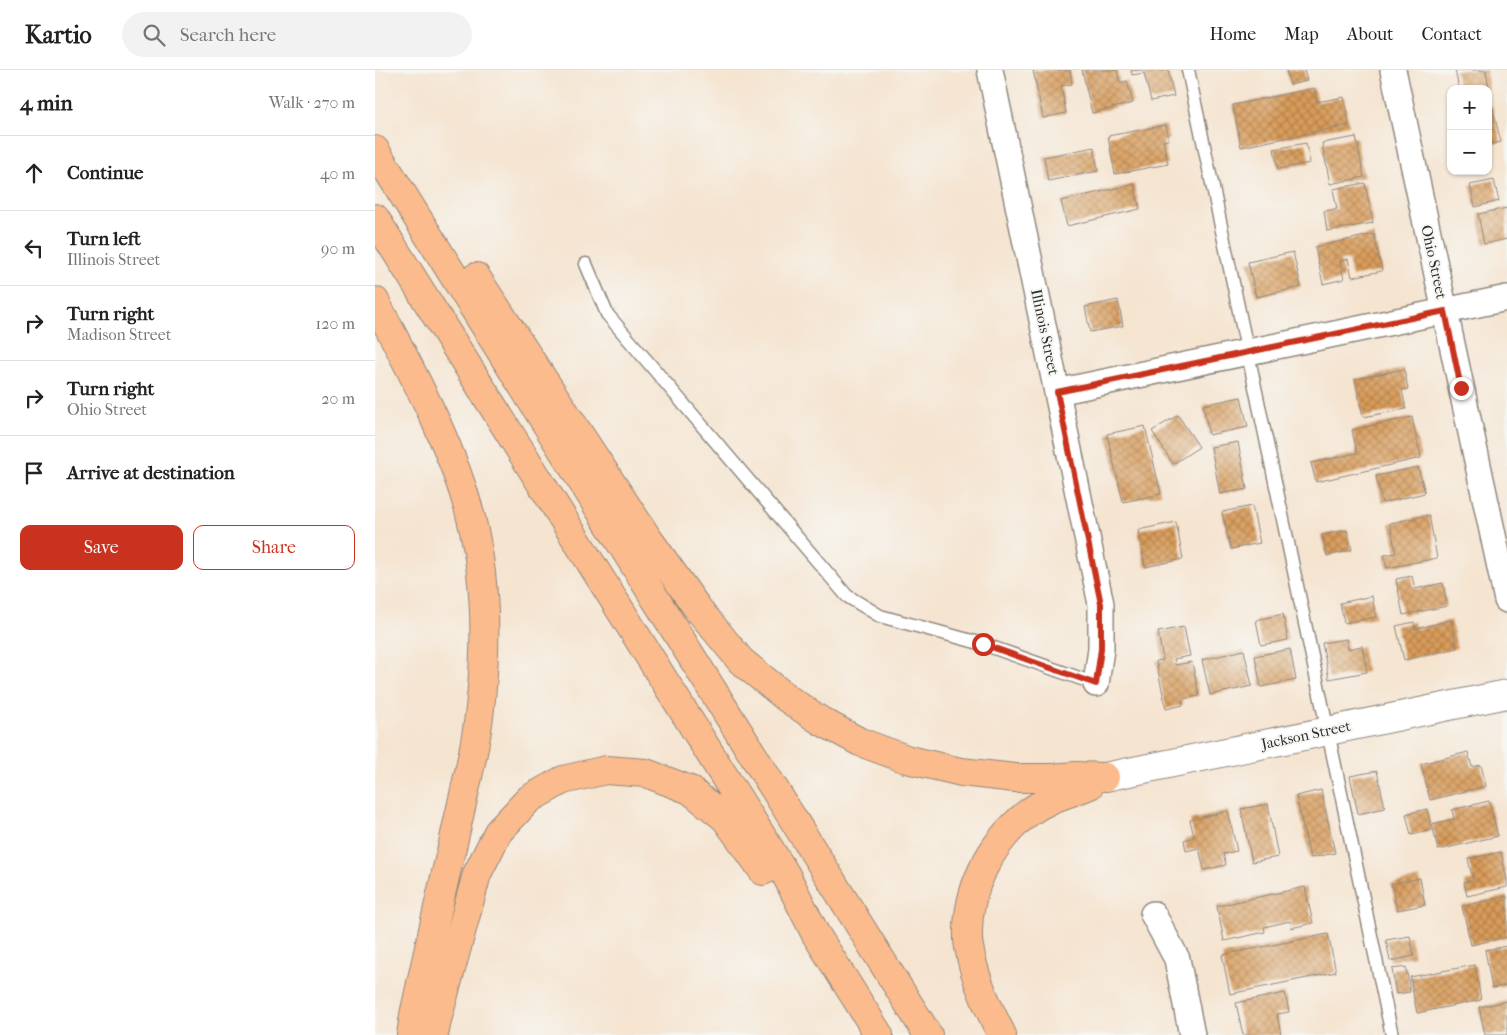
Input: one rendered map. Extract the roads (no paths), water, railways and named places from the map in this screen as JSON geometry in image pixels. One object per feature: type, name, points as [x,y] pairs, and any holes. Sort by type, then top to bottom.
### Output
[{"type":"highway","points":[[375,150],[928,1035]]},
{"type":"highway","points":[[398,187],[461,254],[647,537],[698,609],[741,661],[788,699],[821,721],[860,742],[906,759],[961,772],[1015,778],[1076,776],[1105,778]]},
{"type":"highway","points":[[375,218],[786,875],[815,933],[879,1035]]},
{"type":"highway","points":[[375,301],[431,412],[456,469],[471,519],[481,572],[485,614],[485,649],[481,700],[471,760],[411,1035]]},
{"type":"highway","points":[[434,1035],[477,874],[498,832],[529,799],[563,780],[605,770],[646,773],[690,790],[725,818],[771,884],[815,933]]},
{"type":"highway","points":[[1001,1035],[975,977],[967,940],[971,902],[982,870],[1003,837],[1028,813],[1054,798],[1105,778]]},
{"type":"street","name":"Illinois Street","points":[[990,70],[1101,604],[1101,649],[1096,684]]},
{"type":"street","name":"Ohio Street","points":[[1393,70],[1507,600]]},
{"type":"street","points":[[1057,392],[1507,298]]},
{"type":"street","name":"Jackson Street","points":[[1105,778],[1507,694]]},
{"type":"street","points":[[1153,914],[1177,959],[1192,1035]]},
{"type":"lane","points":[[1188,70],[1392,1035]]},
{"type":"lane","points":[[586,264],[607,314],[847,596],[879,616],[983,644],[1096,684]]}]
